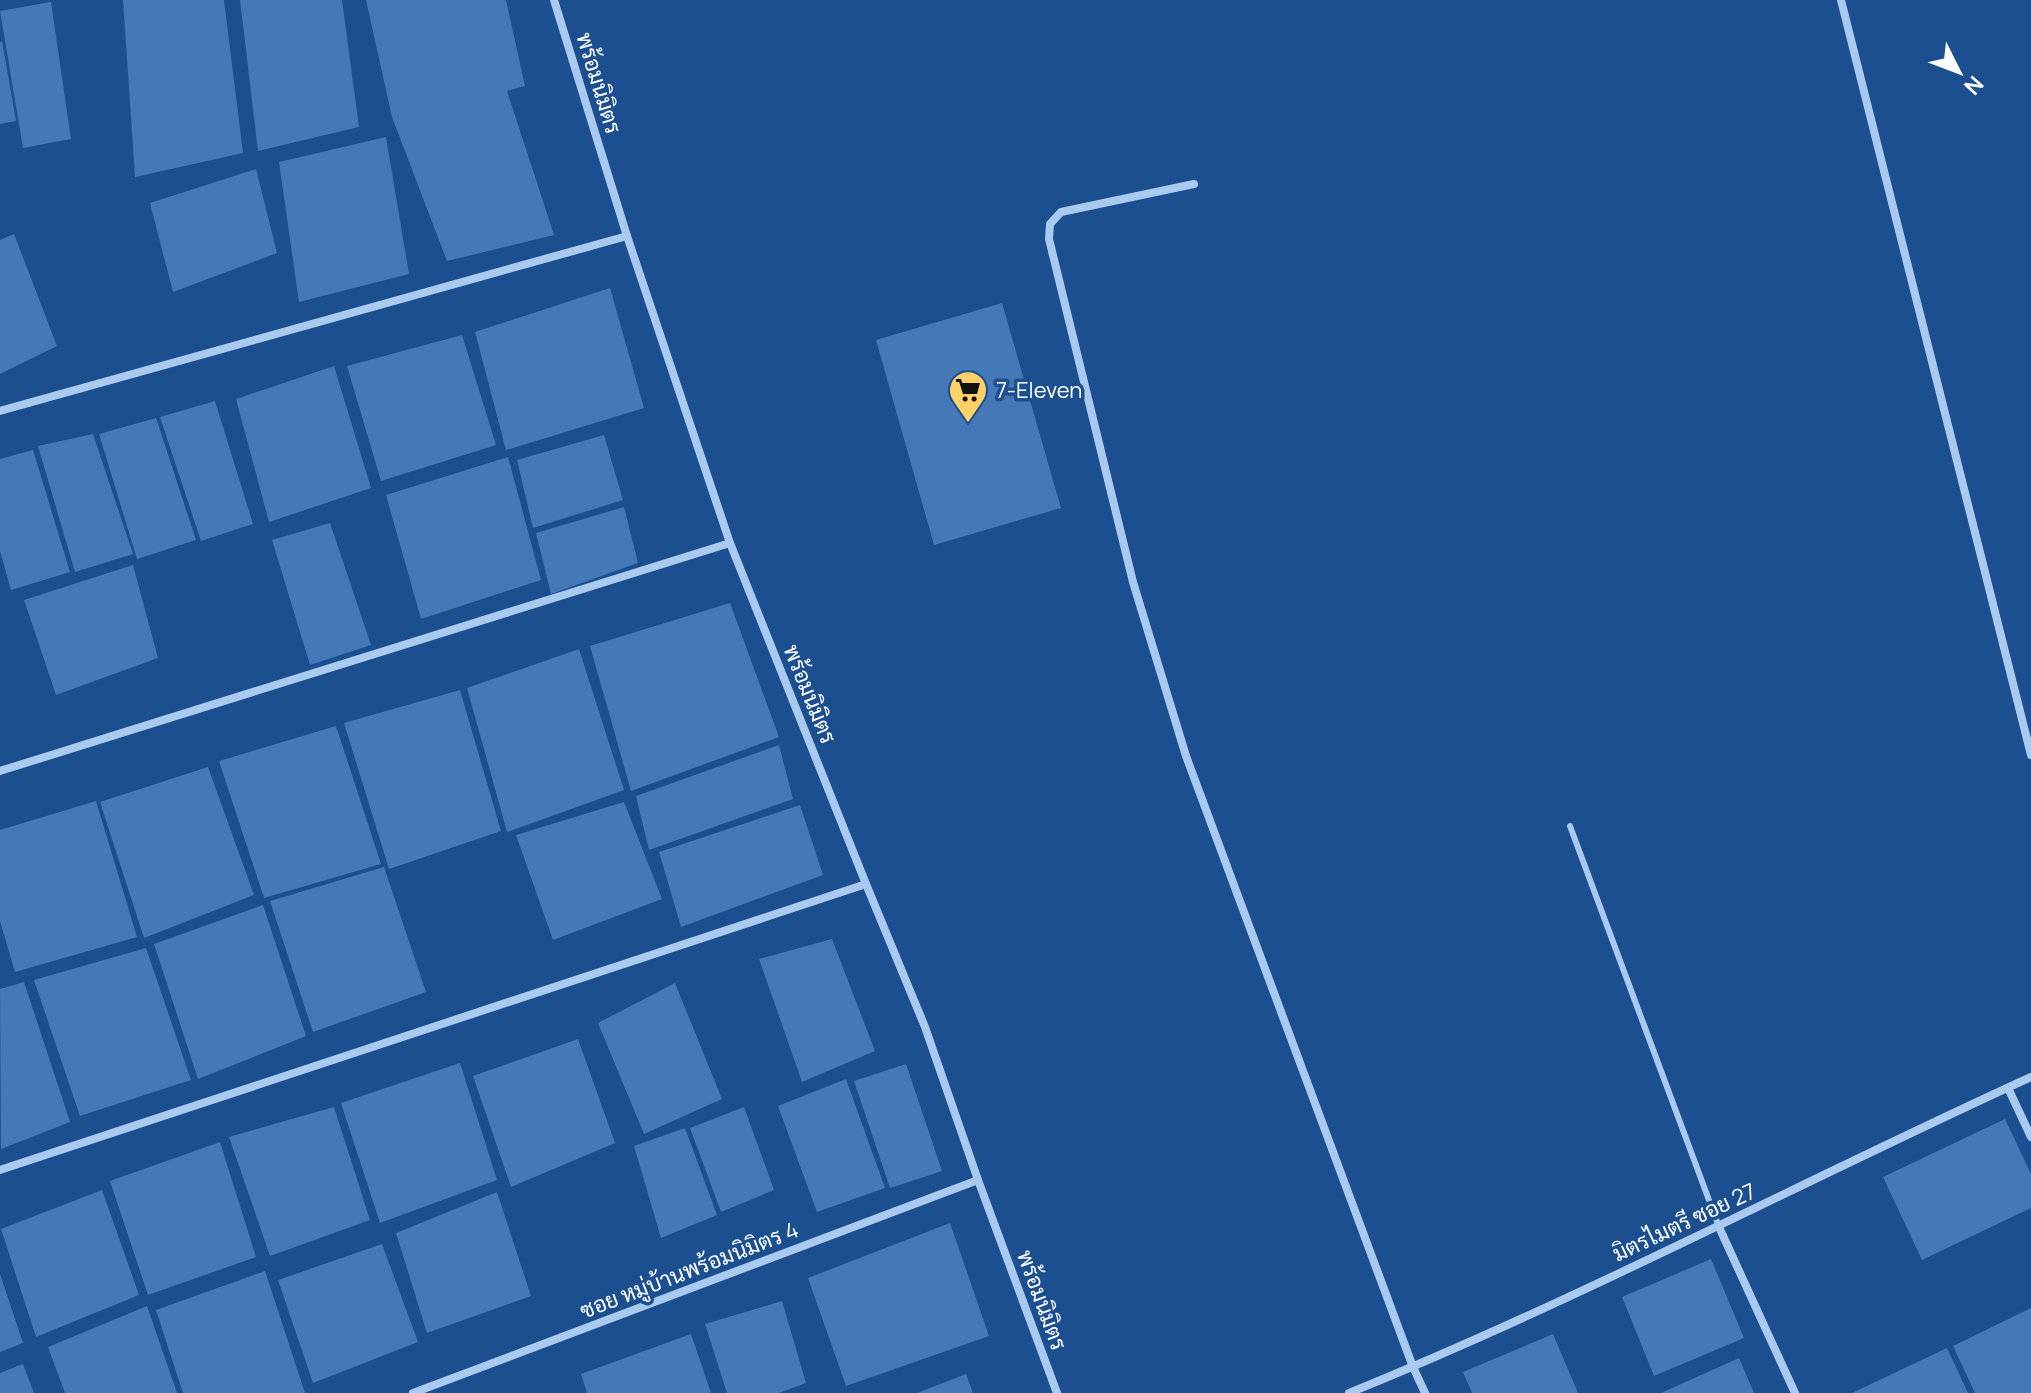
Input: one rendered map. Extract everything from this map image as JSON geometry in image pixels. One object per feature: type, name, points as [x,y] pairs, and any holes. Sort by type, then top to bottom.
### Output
[{"type":"street","name":"พร้อมนิมิตร","points":[[554,0],[627,236],[730,543],[925,1027],[1057,1393]]},
{"type":"street","points":[[1841,0],[2031,755]]},
{"type":"street","points":[[1194,184],[1061,212],[1050,224],[1049,239],[1133,582],[1186,756],[1425,1393]]},
{"type":"street","points":[[0,411],[627,236]]},
{"type":"street","points":[[0,771],[730,543]]},
{"type":"street","points":[[0,1170],[866,884]]},
{"type":"street","name":"มิตรไมตรี ซอย 27","points":[[1349,1393],[1413,1367],[1719,1227],[2031,1077]]},
{"type":"street","points":[[2008,1088],[2031,1137]]},
{"type":"street","name":"ซอย หมู่บ้านพร้อมนิมิตร 4","points":[[413,1393],[978,1180]]},
{"type":"street","points":[[1719,1227],[1795,1393]]},
{"type":"lane","points":[[1570,826],[1719,1227]]},
{"type":"building","points":[[123,0],[224,0],[243,153],[135,177]]},
{"type":"building","points":[[240,0],[342,0],[359,127],[258,151]]},
{"type":"building","points":[[366,0],[506,0],[525,86],[507,91],[554,235],[447,261],[392,117]]},
{"type":"building","points":[[51,2],[71,139],[23,148],[0,11]]},
{"type":"building","points":[[0,42],[16,121],[0,124]]},
{"type":"building","points":[[386,137],[409,274],[299,302],[279,162]]},
{"type":"building","points":[[256,169],[277,253],[173,292],[150,203]]},
{"type":"building","points":[[14,234],[57,346],[0,374],[0,240]]},
{"type":"building","points":[[610,288],[644,408],[506,450],[475,332]]},
{"type":"building","name":"7-Eleven","points":[[1002,303],[1061,508],[934,545],[876,340]]},
{"type":"building","points":[[462,335],[496,445],[381,481],[347,366]]},
{"type":"building","points":[[334,366],[371,488],[269,522],[236,399]]},
{"type":"building","points":[[215,401],[253,524],[201,541],[160,417]]},
{"type":"building","points":[[156,418],[196,540],[137,559],[99,434]]},
{"type":"building","points":[[93,434],[133,554],[75,572],[38,446]]},
{"type":"building","points":[[604,435],[623,500],[533,528],[517,460]]},
{"type":"building","points":[[33,450],[70,572],[11,590],[0,551],[0,459]]},
{"type":"building","points":[[508,457],[541,580],[421,619],[386,495]]},
{"type":"building","points":[[624,507],[638,563],[551,594],[536,533]]},
{"type":"building","points":[[330,523],[371,645],[310,665],[272,540]]},
{"type":"building","points":[[133,565],[158,658],[56,695],[24,600]]},
{"type":"building","points":[[730,603],[779,737],[631,791],[590,646]]},
{"type":"building","points":[[579,649],[624,790],[507,832],[467,688]]},
{"type":"building","points":[[460,690],[501,831],[389,869],[344,723]]},
{"type":"building","points":[[336,726],[381,864],[264,898],[219,761]]},
{"type":"building","points":[[779,745],[793,799],[649,850],[636,796]]},
{"type":"building","points":[[208,767],[254,895],[144,938],[100,802]]},
{"type":"building","points":[[96,801],[137,937],[15,972],[0,921],[0,830]]},
{"type":"building","points":[[624,802],[662,899],[553,940],[516,835]]},
{"type":"building","points":[[800,805],[823,875],[681,927],[659,852]]},
{"type":"building","points":[[384,867],[426,992],[313,1032],[270,901]]},
{"type":"building","points":[[263,905],[306,1036],[198,1079],[154,944]]},
{"type":"building","points":[[832,939],[875,1051],[802,1082],[759,959]]},
{"type":"building","points":[[146,948],[191,1080],[80,1116],[34,980]]},
{"type":"building","points":[[24,982],[70,1122],[1,1149],[0,989]]},
{"type":"building","points":[[675,983],[722,1099],[644,1134],[598,1023]]},
{"type":"building","points":[[578,1039],[615,1143],[511,1187],[473,1076]]},
{"type":"building","points":[[460,1063],[497,1180],[380,1223],[341,1103]]},
{"type":"building","points":[[906,1064],[942,1171],[890,1188],[854,1081]]},
{"type":"building","points":[[846,1079],[885,1188],[817,1212],[778,1106]]},
{"type":"building","points":[[334,1107],[370,1220],[270,1256],[229,1137]]},
{"type":"building","points":[[744,1107],[774,1190],[721,1212],[690,1128]]},
{"type":"building","points":[[2005,1119],[2031,1174],[2031,1208],[1922,1260],[1883,1177]]},
{"type":"building","points":[[685,1128],[717,1215],[661,1238],[634,1146]]},
{"type":"building","points":[[220,1142],[256,1257],[148,1295],[110,1181]]},
{"type":"building","points":[[102,1190],[139,1295],[36,1337],[1,1229]]},
{"type":"building","points":[[497,1192],[531,1296],[427,1333],[396,1233]]},
{"type":"building","points":[[950,1223],[989,1336],[846,1386],[808,1278]]},
{"type":"building","points":[[382,1244],[418,1342],[313,1383],[278,1280]]},
{"type":"building","points":[[1711,1259],[1744,1338],[1654,1376],[1622,1297]]},
{"type":"building","points":[[265,1271],[305,1393],[183,1393],[156,1310]]},
{"type":"building","points":[[0,1274],[23,1343],[0,1352]]},
{"type":"building","points":[[782,1301],[806,1383],[779,1393],[727,1393],[705,1324]]},
{"type":"building","points":[[147,1306],[177,1393],[65,1393],[48,1347]]},
{"type":"building","points":[[2031,1308],[2031,1393],[1975,1393],[1953,1346]]},
{"type":"building","points":[[691,1334],[711,1393],[587,1393],[581,1374]]},
{"type":"building","points":[[1553,1334],[1578,1393],[1472,1393],[1463,1372]]},
{"type":"building","points":[[1947,1348],[1968,1393],[1852,1393]]},
{"type":"building","points":[[1739,1358],[1754,1393],[1661,1393]]},
{"type":"building","points":[[23,1364],[34,1393],[0,1393],[0,1373]]},
{"type":"building","points":[[966,1374],[973,1393],[917,1393]]},
{"type":"place","name":"7-Eleven","points":[[968,424]]}]
